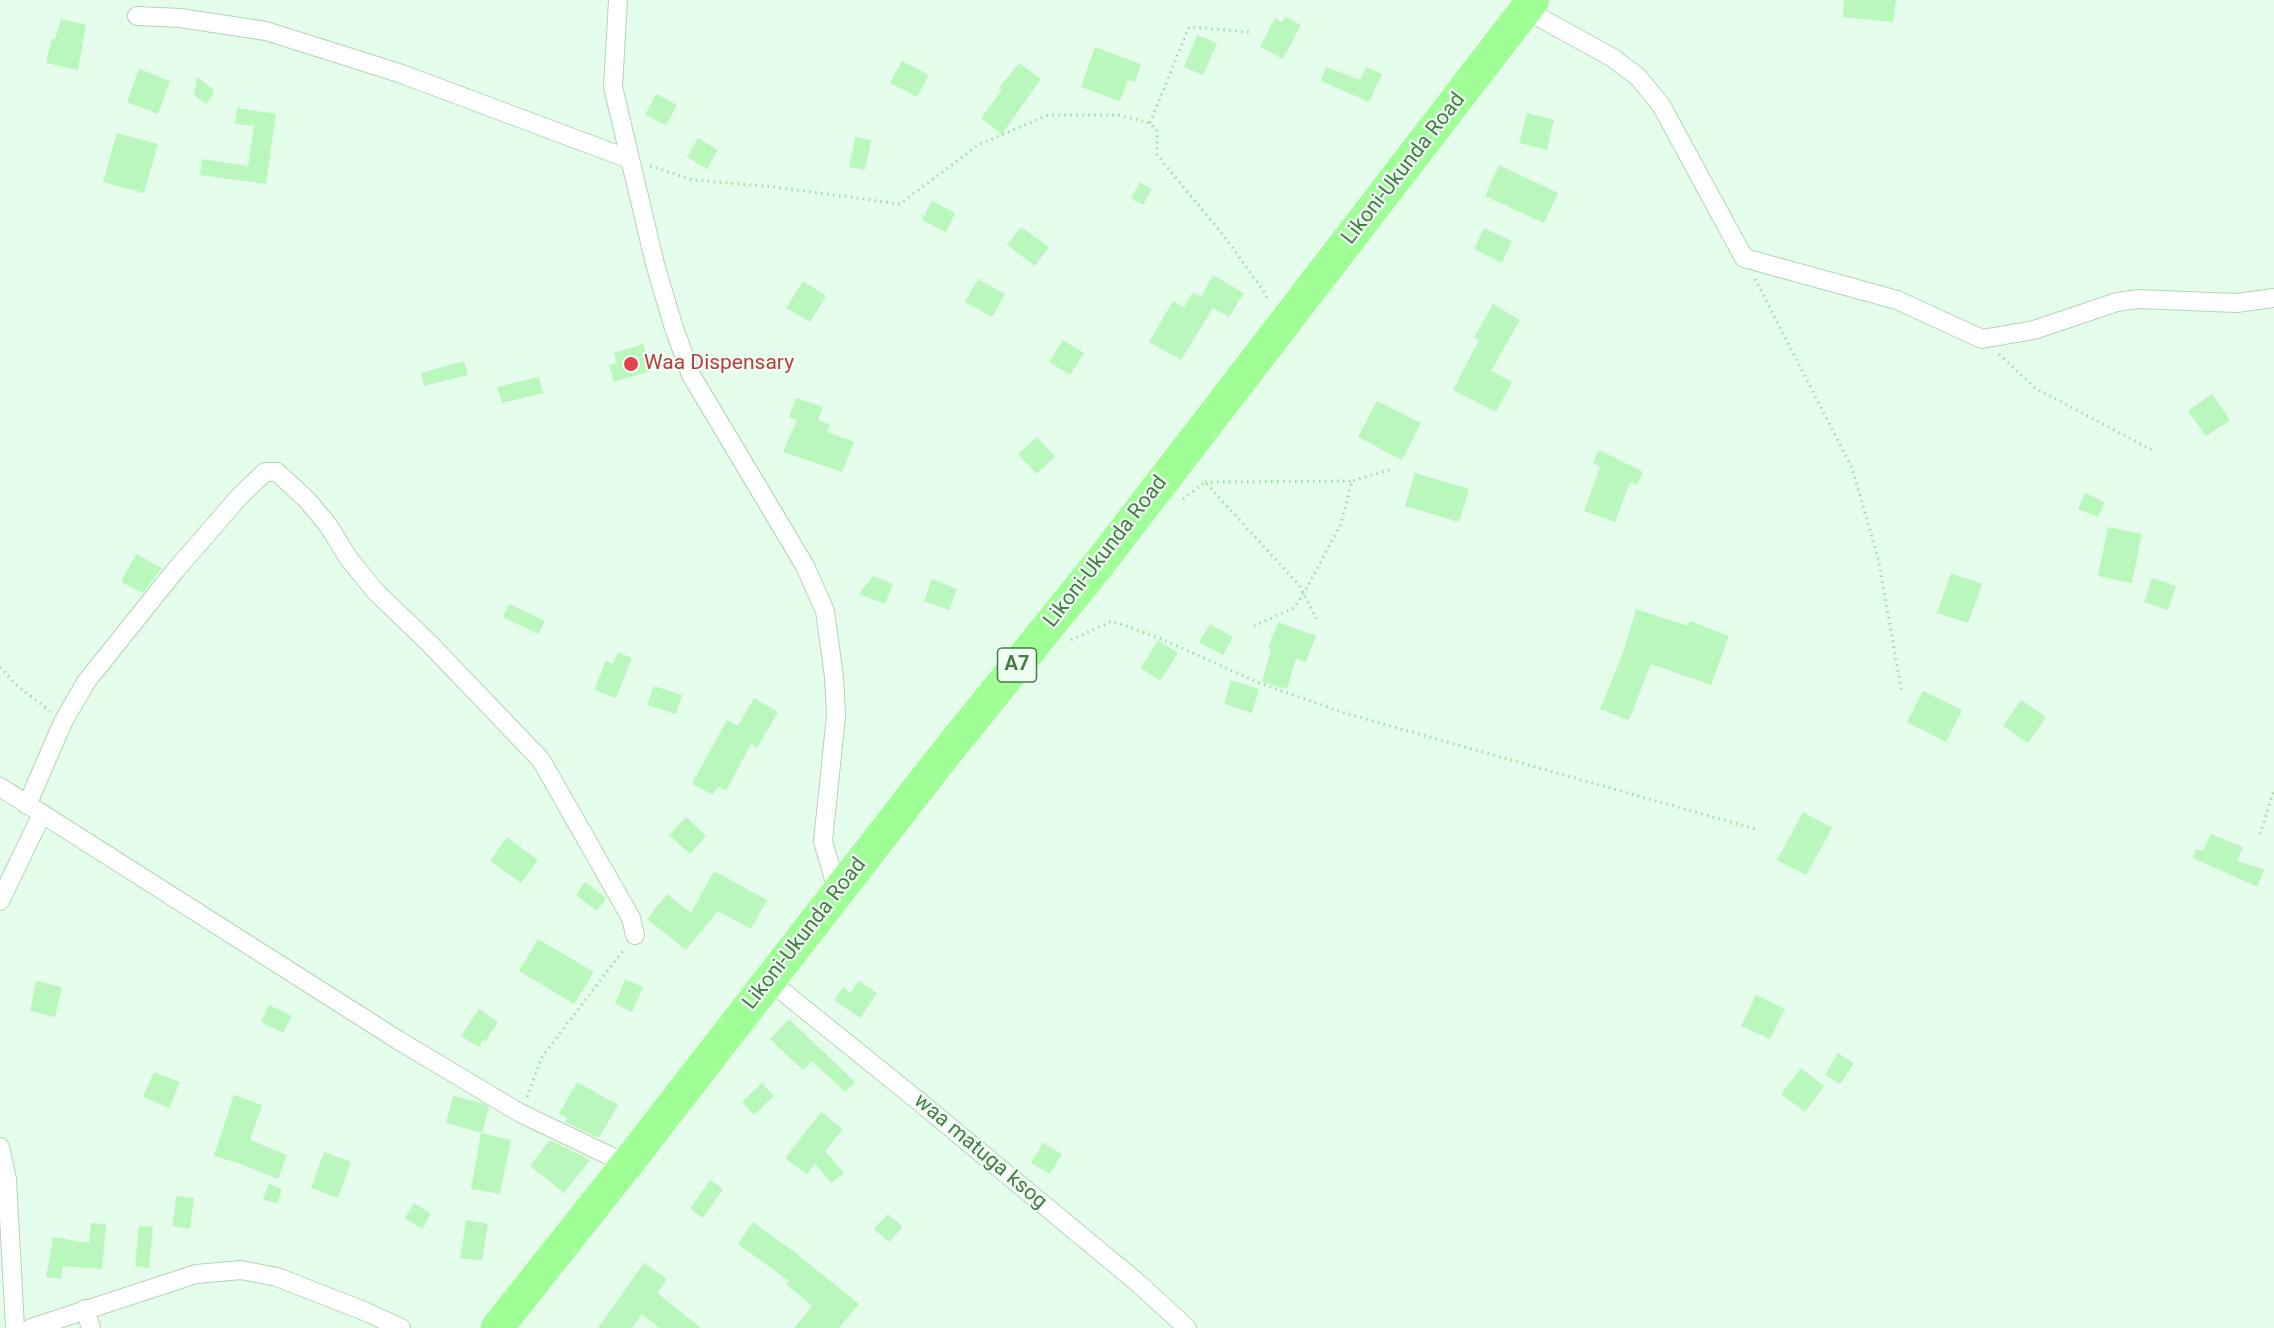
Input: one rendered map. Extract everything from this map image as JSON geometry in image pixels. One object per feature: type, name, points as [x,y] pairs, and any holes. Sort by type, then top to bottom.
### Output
[{"type":"highway","name":"Likoni-Ukunda Road","points":[[497,1328],[942,758],[1098,564],[1530,5]]},
{"type":"street","points":[[618,0],[614,87],[655,264],[673,325],[691,375],[805,566],[825,611],[834,677],[836,716],[823,841],[838,893]]},
{"type":"street","points":[[1530,5],[1613,58],[1638,77],[1660,105],[1744,258],[1897,300],[1982,339],[2034,330],[2117,302],[2138,299],[2236,303],[2274,298]]},
{"type":"street","points":[[136,16],[180,18],[266,31],[399,74],[629,159]]},
{"type":"street","points":[[0,901],[34,810],[63,722],[86,682],[181,564],[239,497],[265,472],[277,472],[307,500],[328,525],[349,559],[376,592],[428,642],[541,760],[631,918],[635,935]]},
{"type":"street","points":[[0,787],[388,1034],[520,1113],[627,1164]]},
{"type":"street","name":"waa matuga ksog","points":[[771,978],[782,992],[916,1099],[1138,1283],[1187,1328]]},
{"type":"street","points":[[0,1147],[7,1179],[15,1328]]},
{"type":"street","points":[[31,1328],[196,1274],[241,1270],[277,1277],[401,1328]]},
{"type":"street","points":[[85,1309],[91,1328]]},
{"type":"street","points":[[0,1324],[7,1328]]},
{"type":"path","points":[[1150,123],[1190,27],[1249,32]]},
{"type":"path","points":[[629,159],[693,180],[775,187],[900,204],[978,144],[1048,115],[1118,115],[1150,123],[1157,131],[1157,155],[1224,236],[1265,293],[1278,332]]},
{"type":"path","points":[[1744,258],[1852,468],[1878,558],[1902,693]]},
{"type":"path","points":[[1982,339],[2035,388],[2154,452]]},
{"type":"path","points":[[1178,502],[1205,482],[1353,481],[1392,470]]},
{"type":"path","points":[[1254,626],[1294,608],[1341,524],[1353,481]]},
{"type":"path","points":[[1205,482],[1299,585],[1318,622]]},
{"type":"path","points":[[1070,640],[1112,621],[1164,640],[1259,683],[1348,714],[1759,830]]},
{"type":"path","points":[[0,667],[15,684],[63,722]]},
{"type":"path","points":[[2260,834],[2274,790]]},
{"type":"path","points":[[520,1113],[542,1057],[635,935]]},
{"type":"building","points":[[1844,0],[1896,0],[1893,22],[1843,17]]},
{"type":"building","points":[[1285,17],[1301,25],[1283,59],[1260,47],[1275,18],[1282,22]]},
{"type":"building","points":[[61,19],[86,25],[78,70],[46,63],[52,39],[55,39]]},
{"type":"building","points":[[1197,35],[1217,43],[1203,75],[1184,67]]},
{"type":"building","points":[[1095,47],[1141,64],[1135,82],[1128,80],[1120,101],[1081,87]]},
{"type":"building","points":[[902,61],[929,75],[917,97],[890,83]]},
{"type":"building","points":[[1019,63],[1041,79],[1002,134],[981,118],[1002,90],[999,88]]},
{"type":"building","points":[[1326,67],[1360,80],[1366,67],[1382,74],[1369,102],[1321,81]]},
{"type":"building","points":[[139,69],[170,81],[158,114],[127,102]]},
{"type":"building","points":[[197,77],[213,89],[213,95],[206,104],[194,95]]},
{"type":"building","points":[[656,94],[677,105],[666,125],[645,115]]},
{"type":"building","points":[[237,108],[276,114],[266,184],[200,175],[202,159],[248,166],[254,126],[235,124]]},
{"type":"building","points":[[1527,113],[1554,120],[1547,150],[1519,143]]},
{"type":"building","points":[[117,133],[158,144],[144,193],[103,182]]},
{"type":"building","points":[[855,137],[871,140],[865,170],[849,167]]},
{"type":"building","points":[[698,138],[718,150],[707,169],[687,157]]},
{"type":"building","points":[[1499,165],[1558,193],[1544,223],[1485,196]]},
{"type":"building","points":[[1140,182],[1152,189],[1143,205],[1131,198]]},
{"type":"building","points":[[932,201],[955,213],[946,232],[922,220]]},
{"type":"building","points":[[1021,227],[1049,247],[1035,266],[1007,245]]},
{"type":"building","points":[[1484,228],[1512,241],[1502,263],[1474,249]]},
{"type":"building","points":[[1213,275],[1244,293],[1229,317],[1213,308],[1181,360],[1149,342],[1173,301],[1184,307],[1193,292],[1201,297]]},
{"type":"building","points":[[978,279],[1005,294],[992,317],[965,302]]},
{"type":"building","points":[[803,281],[826,296],[810,322],[786,308]]},
{"type":"building","points":[[1493,304],[1520,320],[1491,371],[1512,382],[1496,412],[1453,390],[1479,340],[1474,338]]},
{"type":"building","points":[[1063,340],[1084,353],[1070,375],[1049,362]]},
{"type":"building","name":"Waa Dispensary","points":[[643,344],[651,371],[614,382],[609,365],[617,363],[614,353]]},
{"type":"building","points":[[464,361],[468,375],[424,386],[421,373]]},
{"type":"building","points":[[539,377],[543,393],[502,403],[497,387]]},
{"type":"building","points":[[2212,394],[2230,420],[2206,436],[2188,411]]},
{"type":"building","points":[[796,398],[823,407],[818,420],[830,425],[827,432],[854,442],[842,472],[783,452],[797,420],[789,417]]},
{"type":"building","points":[[1377,401],[1421,423],[1402,460],[1358,437]]},
{"type":"building","points":[[1037,437],[1055,457],[1037,474],[1018,454]]},
{"type":"building","points":[[1599,450],[1643,472],[1637,485],[1630,482],[1615,522],[1584,511],[1600,467],[1593,463]]},
{"type":"building","points":[[1415,473],[1469,489],[1459,522],[1405,506]]},
{"type":"building","points":[[2085,493],[2105,502],[2098,517],[2078,509]]},
{"type":"building","points":[[2108,527],[2142,534],[2132,583],[2098,576]]},
{"type":"building","points":[[136,554],[162,568],[143,593],[121,582]]},
{"type":"building","points":[[1951,573],[1982,584],[1968,623],[1937,613]]},
{"type":"building","points":[[873,576],[893,584],[885,604],[859,594]]},
{"type":"building","points":[[2152,578],[2176,586],[2168,610],[2144,602]]},
{"type":"building","points":[[932,579],[957,589],[949,610],[924,601]]},
{"type":"building","points":[[509,604],[545,621],[538,634],[503,617]]},
{"type":"building","points":[[1636,609],[1688,626],[1690,621],[1729,636],[1711,685],[1651,664],[1629,720],[1600,709],[1624,650]]},
{"type":"building","points":[[1278,622],[1316,636],[1306,662],[1296,658],[1287,689],[1262,682],[1271,649],[1268,648]]},
{"type":"building","points":[[1210,624],[1233,637],[1223,655],[1199,642]]},
{"type":"building","points":[[1158,640],[1178,653],[1160,681],[1141,668]]},
{"type":"building","points":[[618,652],[632,658],[616,698],[594,690],[606,661],[613,664]]},
{"type":"building","points":[[1231,680],[1259,689],[1252,713],[1224,704]]},
{"type":"building","points":[[654,686],[682,695],[676,714],[647,705]]},
{"type":"building","points":[[1923,691],[1962,710],[1946,742],[1907,722]]},
{"type":"building","points":[[754,698],[778,712],[757,748],[751,744],[726,791],[718,786],[713,795],[692,784],[727,720],[738,726]]},
{"type":"building","points":[[2021,700],[2046,717],[2028,743],[2003,726]]},
{"type":"building","points":[[1803,812],[1832,828],[1806,875],[1777,860]]},
{"type":"building","points":[[686,817],[706,836],[690,854],[669,835]]},
{"type":"building","points":[[2211,834],[2243,847],[2237,861],[2264,869],[2258,887],[2193,858],[2196,849],[2203,851]]},
{"type":"building","points":[[507,837],[538,860],[521,883],[490,861]]},
{"type":"building","points":[[714,871],[767,900],[751,929],[718,911],[686,950],[647,919],[667,894],[691,913]]},
{"type":"building","points":[[585,882],[606,898],[597,911],[576,895]]},
{"type":"building","points":[[538,939],[594,972],[574,1004],[519,971]]},
{"type":"building","points":[[625,979],[643,987],[632,1012],[615,1004]]},
{"type":"building","points":[[36,981],[62,987],[55,1017],[30,1011]]},
{"type":"building","points":[[859,981],[877,993],[860,1018],[834,1000],[843,987],[850,993]]},
{"type":"building","points":[[1756,995],[1785,1009],[1770,1039],[1741,1026]]},
{"type":"building","points":[[269,1005],[292,1016],[283,1033],[261,1022]]},
{"type":"building","points":[[479,1009],[498,1022],[479,1047],[461,1036]]},
{"type":"building","points":[[789,1019],[855,1082],[845,1092],[812,1061],[803,1070],[770,1039]]},
{"type":"building","points":[[1838,1053],[1854,1063],[1840,1084],[1825,1075]]},
{"type":"building","points":[[1801,1068],[1824,1086],[1805,1112],[1781,1094]]},
{"type":"building","points":[[154,1072],[180,1082],[169,1108],[143,1097]]},
{"type":"building","points":[[577,1082],[618,1105],[599,1138],[565,1122],[567,1118],[559,1114]]},
{"type":"building","points":[[762,1083],[774,1096],[754,1115],[742,1102]]},
{"type":"building","points":[[234,1095],[262,1105],[250,1140],[287,1155],[278,1179],[214,1156]]},
{"type":"building","points":[[453,1096],[489,1107],[482,1133],[446,1123]]},
{"type":"building","points":[[821,1112],[843,1129],[825,1151],[844,1173],[831,1183],[815,1164],[807,1174],[785,1158]]},
{"type":"building","points":[[481,1133],[511,1140],[500,1194],[471,1189]]},
{"type":"building","points":[[550,1140],[590,1160],[564,1193],[530,1166]]},
{"type":"building","points":[[1043,1143],[1062,1154],[1050,1174],[1031,1163]]},
{"type":"building","points":[[324,1152],[351,1162],[338,1198],[311,1188]]},
{"type":"building","points":[[710,1180],[723,1189],[703,1218],[690,1209]]},
{"type":"building","points":[[269,1184],[282,1189],[277,1204],[263,1199]]},
{"type":"building","points":[[176,1196],[194,1198],[190,1229],[173,1226]]},
{"type":"building","points":[[414,1203],[431,1214],[422,1229],[405,1218]]},
{"type":"building","points":[[888,1214],[903,1227],[889,1242],[874,1229]]},
{"type":"building","points":[[466,1220],[488,1224],[482,1261],[460,1258]]},
{"type":"building","points":[[753,1222],[859,1304],[839,1328],[794,1328],[812,1306],[786,1284],[789,1281],[738,1244]]},
{"type":"building","points":[[91,1223],[106,1224],[102,1269],[63,1266],[61,1279],[46,1277],[53,1237],[89,1243]]},
{"type":"building","points":[[139,1226],[153,1227],[149,1268],[135,1266]]},
{"type":"building","points":[[644,1263],[667,1279],[657,1293],[701,1328],[660,1328],[642,1314],[632,1328],[598,1328]]},
{"type":"place","name":"Waa Dispensary","points":[[631,364]]}]
